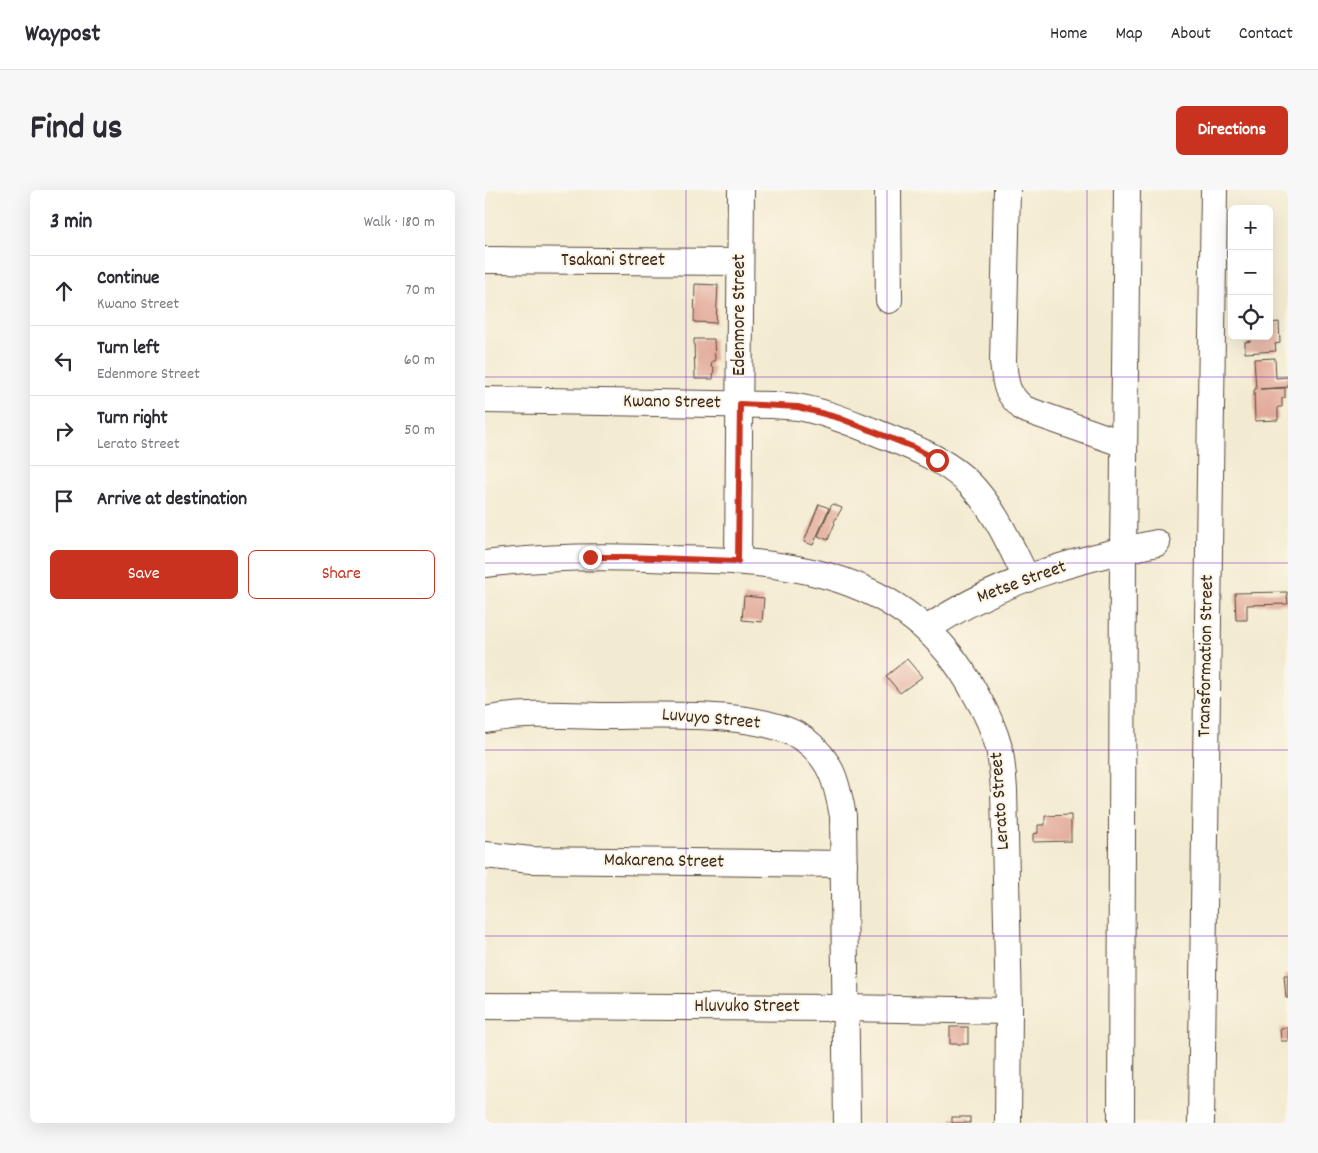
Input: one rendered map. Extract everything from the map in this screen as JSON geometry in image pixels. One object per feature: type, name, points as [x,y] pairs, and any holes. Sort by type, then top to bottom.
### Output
[{"type":"street","name":"Edenmore Street","points":[[738,561],[741,190]]},
{"type":"street","points":[[888,190],[889,300]]},
{"type":"street","points":[[1007,190],[1003,362],[1005,385],[1012,398],[1024,409],[1124,444]]},
{"type":"street","points":[[1121,1123],[1123,550],[1127,190]]},
{"type":"street","name":"Transformation Street","points":[[1201,1123],[1214,190]]},
{"type":"street","name":"Tsakani Street","points":[[485,260],[740,262]]},
{"type":"street","name":"Kwano Street","points":[[485,400],[740,404],[798,407],[832,416],[913,447],[961,476],[977,491],[993,513],[1027,579]]},
{"type":"street","name":"Metse Street","points":[[927,629],[962,606],[1027,579],[1123,550],[1157,543]]},
{"type":"street","name":"Lerato Street","points":[[485,564],[510,561],[608,557],[738,561],[801,569],[854,584],[877,594],[927,629],[951,655],[965,674],[991,726],[999,749],[1004,790],[1009,1011],[1008,1123]]},
{"type":"street","name":"Luvuyo Street","points":[[485,720],[551,716],[699,716],[753,721],[788,731],[804,739],[820,753],[832,772],[843,816],[844,1008],[847,1123]]},
{"type":"street","name":"Makarena Street","points":[[485,855],[531,860],[844,864]]},
{"type":"street","name":"Hluvuko Street","points":[[485,1006],[1009,1011]]},
{"type":"building","points":[[695,284],[718,285],[716,323],[694,322]]},
{"type":"building","points":[[1279,322],[1280,343],[1275,344],[1276,351],[1245,353],[1245,342],[1251,340],[1273,340],[1273,323]]},
{"type":"building","points":[[694,339],[714,339],[715,361],[712,361],[711,367],[714,367],[713,379],[695,379]]},
{"type":"building","points":[[1275,358],[1276,378],[1288,377],[1288,387],[1260,389],[1285,388],[1285,398],[1282,398],[1282,407],[1278,407],[1278,420],[1255,421],[1254,390],[1256,389],[1254,359]]},
{"type":"building","points":[[819,504],[829,508],[813,545],[804,542]]},
{"type":"building","points":[[832,504],[842,508],[834,522],[828,540],[818,536]]},
{"type":"building","points":[[1287,592],[1288,604],[1247,605],[1247,620],[1236,620],[1235,593]]},
{"type":"building","points":[[744,596],[764,598],[762,622],[742,620]]},
{"type":"building","points":[[907,659],[922,677],[900,693],[886,676]]},
{"type":"building","points":[[1071,815],[1071,841],[1033,842],[1033,834],[1038,833],[1038,825],[1045,825],[1045,816]]},
{"type":"building","points":[[1284,975],[1288,975],[1288,998],[1286,998]]},
{"type":"building","points":[[950,1027],[968,1027],[968,1044],[950,1044]]},
{"type":"building","points":[[1280,1028],[1288,1028],[1288,1041],[1281,1041]]},
{"type":"building","points":[[952,1117],[970,1117],[970,1123],[952,1123]]},
{"type":"route","points":[[590,557],[738,561],[740,404],[798,407],[839,418],[913,447],[937,460]]}]
